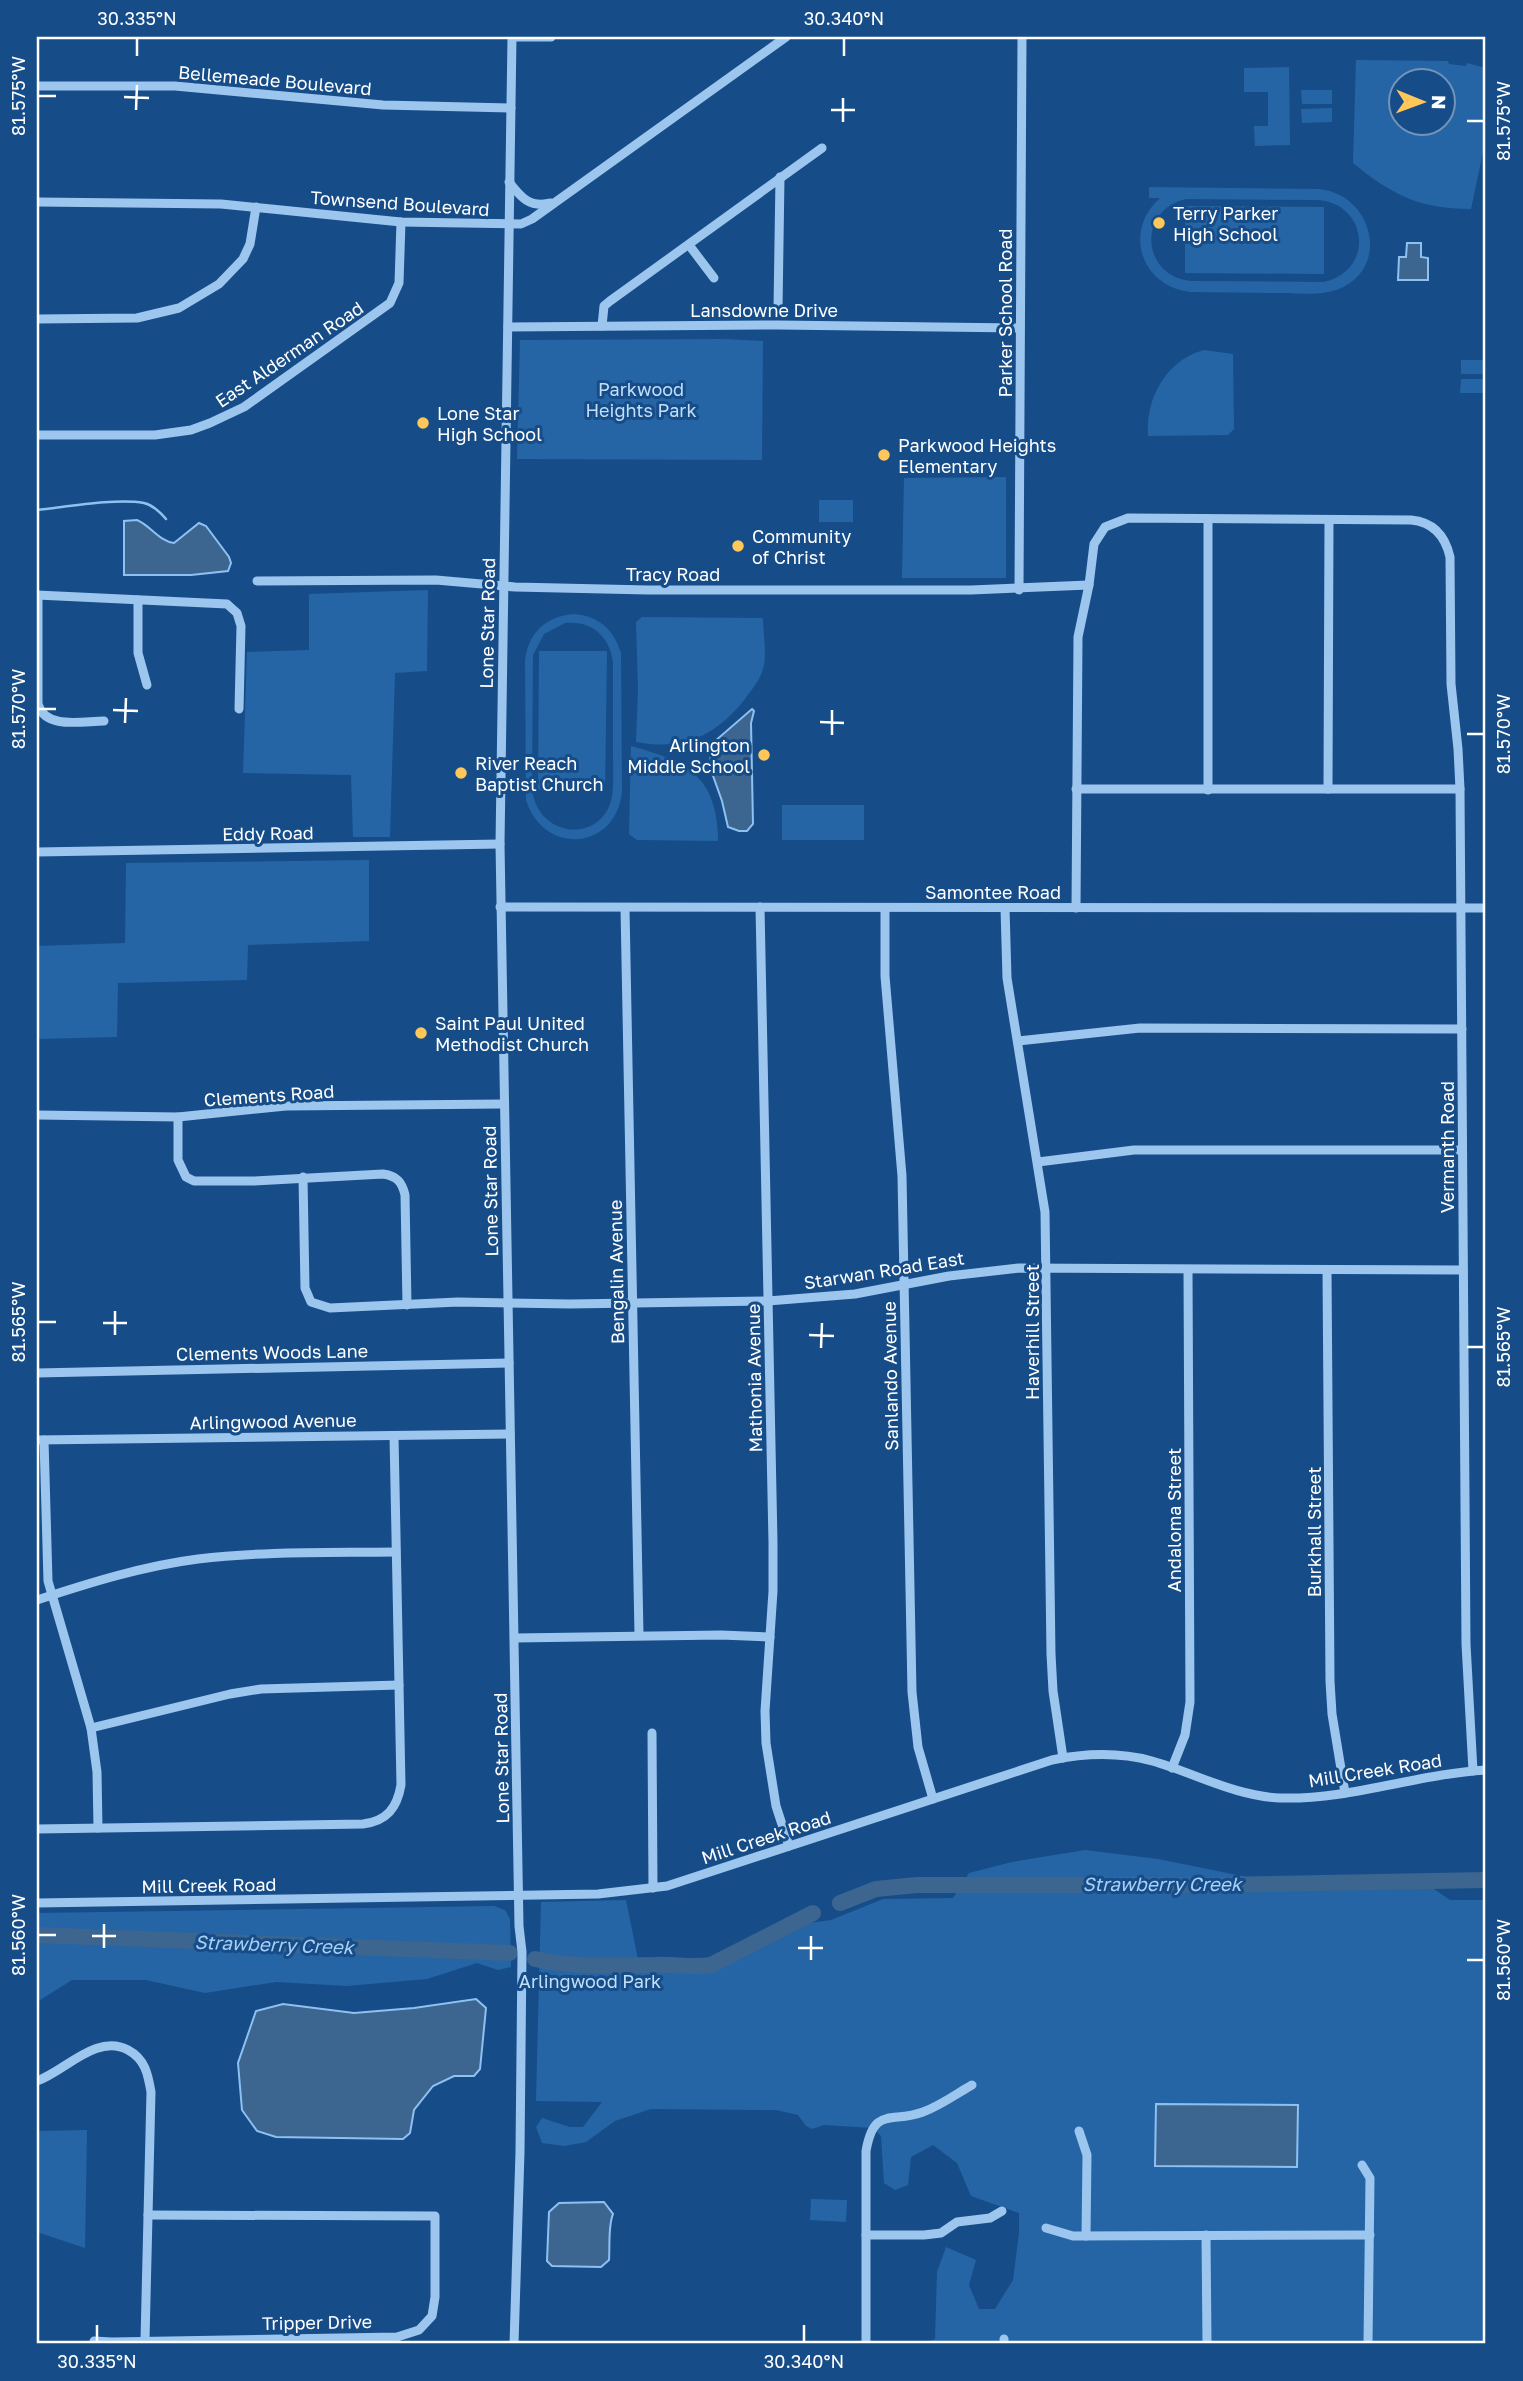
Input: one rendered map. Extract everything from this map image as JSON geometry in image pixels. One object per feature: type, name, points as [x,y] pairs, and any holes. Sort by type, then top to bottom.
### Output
[{"type":"street","points":[[512,37],[551,37]]},
{"type":"street","name":"Lone Star Road","points":[[512,37],[499,845],[522,1952],[520,2152],[513,2344]]},
{"type":"street","name":"Townsend Boulevard","points":[[37,202],[174,203],[256,207],[401,222],[521,224],[533,219],[786,37]]},
{"type":"street","name":"Parker School Road","points":[[1019,590],[1021,37]]},
{"type":"street","name":"Bellemeade Boulevard","points":[[37,86],[175,86],[383,105],[511,107]]},
{"type":"street","points":[[602,326],[604,306],[610,301],[822,148]]},
{"type":"street","points":[[778,309],[780,177]]},
{"type":"street","points":[[509,182],[526,202],[540,205],[556,202]]},
{"type":"street","points":[[37,319],[137,318],[179,308],[219,284],[243,259],[250,244],[256,207]]},
{"type":"street","name":"East Alderman Road","points":[[37,435],[173,433],[210,424],[244,407],[390,303],[399,283],[401,222]]},
{"type":"street","points":[[689,245],[714,278]]},
{"type":"street","name":"Lansdowne Drive","points":[[508,327],[1020,328]]},
{"type":"street","points":[[1076,908],[1077,637],[1089,585],[1094,544],[1105,527],[1128,519],[1329,520],[1328,789]]},
{"type":"street","points":[[1208,519],[1208,790]]},
{"type":"street","name":"Vermanth Road","points":[[1329,520],[1411,520],[1435,528],[1445,540],[1450,557],[1451,684],[1460,789],[1466,1656],[1473,1771]]},
{"type":"street","name":"Tracy Road","points":[[257,581],[436,580],[504,586],[648,590],[1019,590],[1089,585]]},
{"type":"street","points":[[104,721],[53,721],[40,712],[37,595],[227,604],[234,609],[241,626],[239,709]]},
{"type":"street","points":[[138,600],[138,653],[147,685]]},
{"type":"street","points":[[1076,789],[1460,789]]},
{"type":"street","name":"Eddy Road","points":[[37,852],[499,845]]},
{"type":"street","name":"Samontee Road","points":[[500,907],[1486,908]]},
{"type":"street","name":"Mathonia Avenue","points":[[761,907],[773,1543],[771,1637],[765,1711],[769,1772],[776,1806],[789,1846]]},
{"type":"street","name":"Bengalin Avenue","points":[[625,908],[639,1635]]},
{"type":"street","name":"Sanlando Avenue","points":[[885,908],[885,976],[899,1136],[912,1692],[918,1747],[933,1799]]},
{"type":"street","name":"Haverhill Street","points":[[1004,908],[1007,978],[1045,1212],[1051,1654],[1053,1691],[1063,1758]]},
{"type":"street","points":[[1018,1041],[1140,1028],[1462,1029]]},
{"type":"street","name":"Clements Road","points":[[37,1115],[178,1117],[286,1106],[504,1104]]},
{"type":"street","points":[[178,1117],[178,1160],[186,1177],[204,1182],[383,1174],[398,1179],[405,1195],[407,1305]]},
{"type":"street","points":[[1038,1162],[1134,1150],[1462,1150]]},
{"type":"street","name":"Starwan Road East","points":[[303,1177],[305,1288],[311,1302],[330,1308],[508,1302],[768,1301],[855,1294],[986,1271],[1020,1268],[1463,1270]]},
{"type":"street","name":"Andaloma Street","points":[[1172,1768],[1185,1735],[1190,1702],[1188,1270]]},
{"type":"street","name":"Burkhall Street","points":[[1327,1270],[1330,1681],[1333,1727],[1345,1793]]},
{"type":"street","name":"Clements Woods Lane","points":[[37,1373],[509,1363]]},
{"type":"street","name":"Arlingwood Avenue","points":[[41,1440],[510,1434]]},
{"type":"street","points":[[37,1829],[363,1824],[375,1823],[393,1810],[401,1785],[394,1436]]},
{"type":"street","points":[[41,1440],[47,1560],[52,1595],[91,1728],[97,1772],[98,1828]]},
{"type":"street","points":[[37,1600],[131,1572],[196,1559],[396,1552]]},
{"type":"street","points":[[515,1638],[639,1635],[771,1637]]},
{"type":"street","points":[[91,1728],[250,1691],[290,1687],[399,1685]]},
{"type":"street","points":[[652,1733],[653,1888]]},
{"type":"street","name":"Mill Creek Road","points":[[37,1903],[519,1896],[598,1894],[653,1888],[1063,1758],[1105,1753],[1129,1756],[1172,1768],[1251,1794],[1302,1798],[1345,1793],[1432,1776],[1486,1770]]},
{"type":"street","points":[[37,2081],[97,2048],[110,2045],[122,2046],[142,2061],[148,2075],[150,2092],[145,2340]]},
{"type":"street","points":[[866,2344],[866,2151],[869,2137],[875,2126],[892,2116],[922,2113],[972,2085]]},
{"type":"street","points":[[1079,2131],[1087,2155],[1086,2236]]},
{"type":"street","points":[[1362,2165],[1370,2178],[1368,2344]]},
{"type":"street","points":[[866,2235],[941,2233],[957,2222],[990,2218],[1002,2211]]},
{"type":"street","name":"Tripper Drive","points":[[94,2341],[397,2337],[419,2330],[432,2316],[435,2297],[435,2216],[148,2215]]},
{"type":"street","points":[[1046,2228],[1064,2235],[1086,2236],[1370,2235]]},
{"type":"street","points":[[1206,2235],[1207,2344]]},
{"type":"green space","points":[[1356,60],[1448,61],[1449,64],[1466,66],[1467,63],[1486,68],[1486,138],[1471,209],[1422,203],[1381,184],[1353,163]]},
{"type":"green space","points":[[1289,67],[1290,145],[1255,146],[1254,126],[1268,126],[1268,92],[1244,92],[1244,68]]},
{"type":"green space","points":[[1301,90],[1332,90],[1332,104],[1302,104]]},
{"type":"green space","points":[[1332,108],[1332,122],[1302,123],[1301,109]]},
{"type":"green space","points":[[1149,187],[1319,189],[1338,194],[1353,205],[1363,219],[1369,235],[1370,251],[1364,267],[1353,280],[1330,292],[1191,292],[1174,288],[1160,280],[1143,256],[1140,241],[1142,226],[1148,212],[1160,198],[1149,198]],"holes":[[[1186,199],[1319,200],[1336,205],[1348,213],[1356,225],[1359,239],[1358,253],[1351,265],[1340,276],[1324,282],[1191,281],[1174,276],[1162,268],[1155,256],[1151,242],[1153,228],[1159,216],[1170,205]]]},
{"type":"green space","points":[[1185,206],[1324,207],[1324,274],[1185,273]]},
{"type":"green space","name":"Parkwood Heights Park","points":[[520,340],[763,341],[762,460],[517,459]]},
{"type":"green space","points":[[1204,350],[1233,354],[1234,429],[1228,435],[1148,436],[1150,408],[1161,383],[1179,362]]},
{"type":"green space","points":[[1461,360],[1486,360],[1486,374],[1461,374]]},
{"type":"green space","points":[[1461,379],[1486,379],[1486,393],[1460,393]]},
{"type":"green space","points":[[1006,477],[1006,578],[902,578],[904,478]]},
{"type":"green space","points":[[819,500],[853,500],[853,522],[819,522]]},
{"type":"green space","points":[[428,590],[427,671],[395,673],[390,837],[353,837],[351,775],[243,773],[247,652],[309,650],[309,594]]},
{"type":"green space","points":[[564,615],[583,615],[604,625],[614,637],[621,653],[622,791],[617,811],[607,825],[594,835],[579,839],[563,838],[548,831],[535,818],[526,800],[527,651],[534,634],[540,628]],"holes":[[[565,623],[583,624],[598,632],[611,653],[613,781],[612,797],[606,812],[596,823],[584,828],[570,829],[557,826],[545,818],[536,805],[532,789],[533,655],[544,634]]]},
{"type":"green space","points":[[642,617],[763,618],[765,659],[760,676],[734,712],[722,723],[697,738],[669,744],[636,742],[636,622]]},
{"type":"green space","points":[[539,651],[607,651],[605,791],[538,790]]},
{"type":"green space","points":[[631,746],[668,758],[695,775],[712,801],[718,841],[637,840],[629,834]]},
{"type":"green space","points":[[782,805],[864,805],[864,840],[782,840]]},
{"type":"green space","points":[[369,860],[369,941],[248,945],[247,980],[118,983],[117,1037],[37,1039],[37,946],[125,943],[126,863]]},
{"type":"green space","name":"Arlingwood Park","points":[[1085,1850],[1158,1859],[1307,1889],[1431,1887],[1450,1900],[1486,1900],[1486,2344],[922,2344],[935,2339],[937,2272],[946,2247],[976,2260],[969,2285],[979,2309],[995,2309],[1013,2280],[1019,2233],[1019,2213],[971,2196],[957,2163],[933,2145],[911,2157],[908,2185],[895,2190],[884,2183],[881,2136],[873,2128],[824,2125],[812,2129],[806,2126],[798,2115],[776,2110],[651,2109],[615,2121],[586,2142],[564,2146],[542,2143],[536,2127],[542,2118],[570,2127],[583,2127],[602,2102],[536,2101],[541,1902],[626,1900],[640,1969],[695,1971],[717,1968],[802,1924],[831,1920],[883,1899],[953,1898],[969,1873],[1012,1862]]},
{"type":"green space","points":[[494,1906],[505,1910],[510,1919],[511,1967],[498,1970],[477,1963],[427,1979],[347,1986],[276,1982],[205,1993],[146,1980],[72,1980],[37,2002],[37,1913]]},
{"type":"green space","points":[[87,2130],[85,2248],[37,2232],[37,2131]]},
{"type":"green space","points":[[811,2199],[847,2200],[846,2222],[810,2220]]},
{"type":"shaded area","points":[[1407,243],[1421,243],[1421,257],[1428,258],[1428,280],[1398,280],[1399,257],[1406,257]]},
{"type":"shaded area","points":[[137,520],[174,543],[199,523],[206,526],[229,557],[231,563],[228,571],[191,575],[124,575],[124,521]]},
{"type":"shaded area","points":[[752,709],[753,824],[747,831],[739,831],[728,827],[712,773],[710,752],[715,741]]},
{"type":"shaded area","points":[[476,1999],[486,2008],[480,2069],[474,2076],[454,2076],[433,2086],[414,2110],[410,2133],[403,2139],[276,2137],[257,2131],[242,2110],[238,2063],[256,2011],[283,2004],[354,2013]]},
{"type":"shaded area","points":[[1156,2104],[1298,2105],[1297,2167],[1155,2166]]},
{"type":"shaded area","points":[[604,2202],[613,2214],[609,2260],[601,2267],[552,2266],[547,2261],[549,2212],[559,2203]]},
{"type":"waterway","points":[[37,510],[105,502],[133,502],[150,505],[166,519]]},
{"type":"waterway","name":"Strawberry Creek","points":[[840,1903],[876,1889],[917,1885],[1212,1885],[1486,1880]]},
{"type":"waterway","name":"Strawberry Creek","points":[[535,1959],[565,1964],[711,1965],[813,1913]]},
{"type":"waterway","name":"Strawberry Creek","points":[[37,1935],[510,1953]]},
{"type":"place","name":"Terry Parker High School","points":[[1159,223]]},
{"type":"place","name":"Lone Star High School","points":[[423,423]]},
{"type":"place","name":"Parkwood Heights Elementary","points":[[884,455]]},
{"type":"place","name":"Community of Christ","points":[[738,546]]},
{"type":"place","name":"Arlington Middle School","points":[[764,755]]},
{"type":"place","name":"River Reach Baptist Church","points":[[461,773]]},
{"type":"place","name":"Saint Paul United Methodist Church","points":[[421,1033]]}]
